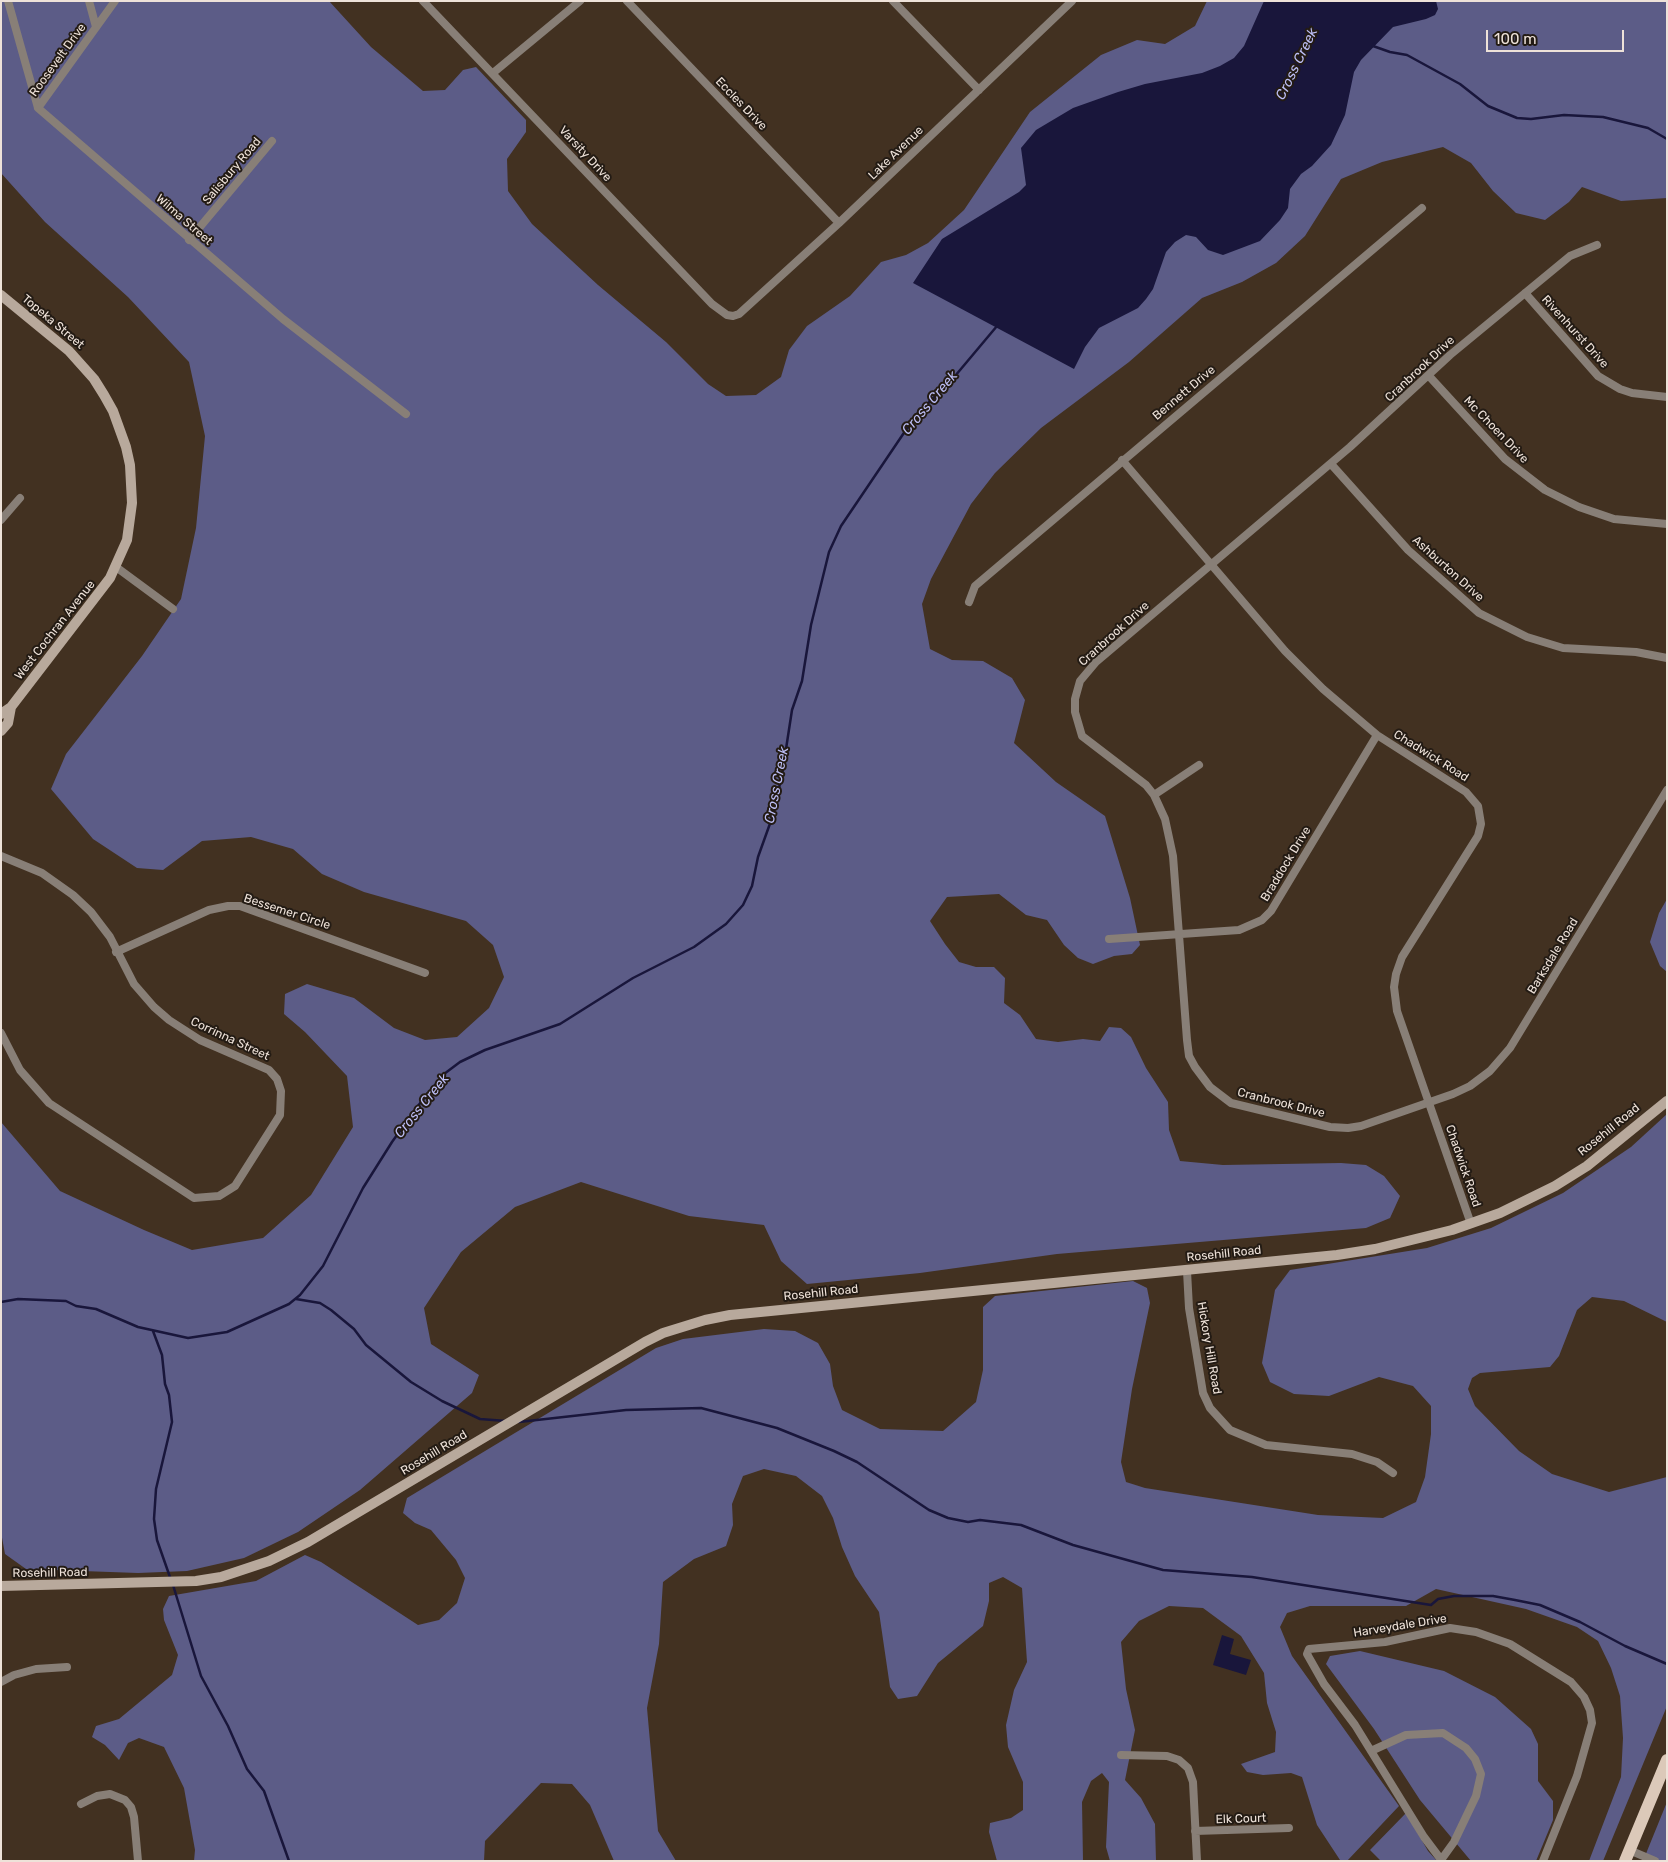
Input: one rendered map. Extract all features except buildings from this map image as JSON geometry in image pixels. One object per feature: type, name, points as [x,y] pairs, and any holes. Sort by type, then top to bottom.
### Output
[{"type":"main road","name":"Topeka Street","points":[[1,295],[74,355],[94,379],[113,411],[126,447],[132,484],[130,522],[126,540],[116,567]]},
{"type":"main road","name":"West Cochran Avenue","points":[[1,714],[10,707],[100,594],[116,567]]},
{"type":"main road","name":"West Cochran Avenue","points":[[1,731],[8,723],[10,707]]},
{"type":"main road","name":"Rosehill Road","points":[[1,1586],[196,1581],[237,1572],[269,1561],[308,1542],[644,1342],[672,1330],[705,1320],[739,1314],[1187,1271],[1375,1249],[1471,1224],[1521,1204],[1555,1186],[1593,1161],[1667,1101]]},
{"type":"main road","points":[[1627,1855],[1667,1760]]},
{"type":"street","points":[[8,1],[38,108]]},
{"type":"street","points":[[89,1],[96,27]]},
{"type":"street","name":"Roosevelt Drive","points":[[38,108],[115,1]]},
{"type":"street","name":"Varsity Drive","points":[[424,1],[712,304],[727,315],[733,316]]},
{"type":"street","points":[[493,73],[580,1]]},
{"type":"street","name":"Eccles Drive","points":[[627,1],[839,223]]},
{"type":"street","points":[[892,1],[979,90]]},
{"type":"street","name":"Lake Avenue","points":[[733,316],[739,314],[839,223],[1072,1]]},
{"type":"street","name":"Wilma Street","points":[[38,108],[189,240],[283,318],[406,414]]},
{"type":"street","name":"Salisbury Road","points":[[189,240],[272,141]]},
{"type":"street","name":"Bennett Drive","points":[[969,602],[975,586],[1422,208]]},
{"type":"street","name":"Cranbrook Drive","points":[[1429,1102],[1361,1126],[1342,1128],[1231,1103],[1206,1083],[1189,1056],[1171,844],[1165,819],[1154,795],[1137,777],[1082,736],[1075,712],[1078,687],[1096,662],[1331,464],[1450,355],[1570,256],[1597,245]]},
{"type":"street","name":"Rivenhurst Drive","points":[[1526,293],[1598,376],[1620,389],[1632,393],[1667,397]]},
{"type":"street","name":"Mc Choen Drive","points":[[1429,376],[1505,460],[1545,490],[1579,507],[1614,519],[1667,524]]},
{"type":"street","name":"Chadwick Road","points":[[1122,460],[1284,651],[1323,689],[1377,735],[1466,792],[1475,801],[1481,818],[1478,836],[1402,957],[1396,974],[1394,999],[1471,1224]]},
{"type":"street","name":"Ashburton Drive","points":[[1331,464],[1414,555],[1467,604],[1486,617],[1527,637],[1563,648],[1636,652],[1667,658]]},
{"type":"street","points":[[1,520],[20,498]]},
{"type":"street","points":[[116,567],[173,610]]},
{"type":"street","name":"Braddock Drive","points":[[1109,939],[1245,928],[1266,916],[1377,735]]},
{"type":"street","points":[[1154,795],[1199,764]]},
{"type":"street","name":"Barksdale Road","points":[[1429,1102],[1470,1086],[1490,1071],[1503,1058],[1667,790]]},
{"type":"street","name":"Corrinna Street","points":[[1,856],[42,873],[73,895],[103,927],[134,984],[154,1007],[169,1020],[206,1042],[264,1066],[273,1074],[280,1085],[283,1103],[278,1121],[239,1181],[230,1190],[207,1198],[188,1196],[59,1111],[27,1080],[1,1033]]},
{"type":"street","name":"Bessemer Circle","points":[[116,952],[210,910],[228,906],[240,906],[425,973]]},
{"type":"street","name":"Hickory Hill Road","points":[[1187,1271],[1189,1308],[1203,1393],[1210,1408],[1225,1425],[1249,1439],[1266,1445],[1352,1454],[1377,1462],[1393,1472]]},
{"type":"street","name":"Harveydale Drive","points":[[1442,1860],[1424,1837],[1355,1725],[1319,1676],[1307,1654],[1309,1649],[1385,1642],[1450,1628],[1476,1632],[1510,1644],[1572,1682],[1584,1697],[1590,1710],[1592,1723],[1577,1776],[1543,1861]]},
{"type":"street","points":[[1,1682],[14,1675],[36,1669],[67,1667]]},
{"type":"street","points":[[1371,1751],[1406,1734],[1443,1733],[1466,1748],[1476,1759],[1481,1774],[1476,1796],[1454,1842],[1442,1860]]},
{"type":"street","points":[[1121,1755],[1167,1756],[1184,1763],[1191,1774],[1193,1782],[1197,1861]]},
{"type":"street","points":[[81,1804],[97,1796],[110,1794],[125,1800],[131,1808],[134,1818],[138,1861]]},
{"type":"street","name":"Elk Court","points":[[1195,1831],[1289,1828]]},
{"type":"street","points":[[1627,1855],[1655,1861]]},
{"type":"shaded area","points":[[1,1],[329,1],[371,47],[423,91],[445,90],[463,70],[476,67],[526,120],[526,132],[507,159],[508,191],[532,224],[598,285],[666,342],[708,384],[726,396],[756,395],[781,377],[789,350],[807,326],[850,296],[881,262],[906,255],[928,243],[964,210],[1030,112],[1101,55],[1137,40],[1165,44],[1195,26],[1207,1],[1667,1],[1667,198],[1621,201],[1582,187],[1569,202],[1545,220],[1516,213],[1493,191],[1471,163],[1443,147],[1382,162],[1341,179],[1305,236],[1276,263],[1242,282],[1202,298],[1129,362],[1041,428],[995,473],[971,504],[931,579],[922,604],[930,649],[952,660],[983,661],[1012,678],[1025,700],[1014,743],[1056,782],[1105,816],[1130,898],[1140,945],[1132,954],[1114,956],[1093,964],[1078,958],[1064,945],[1047,920],[1026,915],[999,894],[947,897],[930,921],[945,944],[959,962],[976,967],[994,967],[1005,978],[1004,1003],[1020,1015],[1036,1039],[1058,1042],[1083,1039],[1100,1041],[1109,1027],[1121,1028],[1131,1037],[1146,1068],[1168,1102],[1169,1130],[1180,1161],[1223,1165],[1341,1163],[1366,1165],[1384,1176],[1400,1196],[1390,1218],[1366,1228],[1057,1254],[920,1273],[807,1284],[781,1261],[764,1225],[689,1216],[581,1182],[515,1207],[461,1252],[424,1308],[431,1344],[479,1375],[472,1393],[360,1490],[298,1532],[244,1558],[187,1571],[138,1573],[26,1569],[5,1554],[1,1532],[1,1122],[60,1191],[144,1230],[192,1250],[263,1238],[311,1195],[353,1127],[347,1076],[305,1032],[284,1014],[285,994],[307,984],[354,998],[394,1028],[425,1040],[457,1037],[489,1008],[504,977],[493,945],[466,921],[364,892],[322,874],[293,849],[251,837],[202,841],[163,870],[137,868],[93,839],[51,789],[66,754],[142,656],[181,599],[196,528],[205,436],[189,362],[128,297],[45,222],[1,173]]},
{"type":"shaded area","points":[[1667,899],[1667,972],[1660,966],[1650,942],[1659,913]]},
{"type":"shaded area","points":[[1667,1114],[1667,1322],[1624,1301],[1592,1297],[1577,1310],[1559,1356],[1550,1367],[1480,1373],[1472,1378],[1468,1389],[1475,1406],[1519,1451],[1552,1474],[1609,1492],[1667,1477],[1667,1706],[1603,1861],[1589,1861],[1621,1777],[1623,1738],[1620,1696],[1611,1668],[1598,1641],[1577,1627],[1526,1609],[1436,1589],[1406,1606],[1310,1606],[1287,1613],[1280,1627],[1292,1656],[1399,1806],[1347,1861],[1340,1860],[1317,1825],[1302,1777],[1291,1773],[1263,1775],[1247,1772],[1241,1764],[1275,1752],[1276,1732],[1267,1703],[1264,1673],[1241,1636],[1203,1608],[1169,1606],[1139,1621],[1121,1642],[1126,1689],[1135,1730],[1125,1780],[1141,1798],[1155,1824],[1156,1861],[1110,1861],[1106,1847],[1109,1782],[1102,1773],[1091,1781],[1082,1802],[1083,1861],[997,1861],[989,1832],[990,1823],[1011,1818],[1023,1810],[1023,1782],[1008,1747],[1006,1725],[1014,1690],[1027,1662],[1022,1588],[1003,1577],[989,1583],[989,1601],[983,1626],[938,1663],[917,1696],[898,1699],[890,1687],[879,1612],[855,1576],[842,1547],[833,1518],[822,1496],[796,1476],[764,1469],[743,1476],[732,1504],[733,1525],[726,1546],[694,1559],[663,1582],[659,1644],[647,1708],[658,1831],[676,1861],[614,1861],[590,1805],[572,1784],[541,1783],[485,1841],[484,1861],[194,1861],[195,1850],[184,1788],[164,1747],[139,1738],[128,1743],[119,1760],[105,1745],[92,1737],[96,1726],[119,1719],[172,1675],[178,1655],[164,1620],[163,1609],[169,1596],[256,1581],[305,1555],[321,1562],[418,1625],[439,1620],[457,1603],[465,1578],[456,1560],[431,1530],[415,1523],[403,1513],[407,1498],[656,1348],[683,1339],[764,1329],[795,1331],[818,1343],[830,1364],[833,1386],[842,1410],[880,1429],[943,1431],[976,1402],[983,1370],[983,1307],[995,1296],[1133,1281],[1147,1288],[1150,1303],[1132,1389],[1121,1462],[1126,1482],[1145,1488],[1318,1515],[1383,1518],[1416,1502],[1425,1477],[1431,1434],[1431,1406],[1413,1386],[1379,1377],[1329,1396],[1294,1394],[1270,1382],[1262,1363],[1275,1290],[1290,1270],[1427,1248],[1491,1228],[1563,1193],[1631,1147]]},
{"type":"shaded area","points":[[1360,1651],[1444,1671],[1495,1697],[1531,1729],[1538,1744],[1538,1781],[1553,1801],[1553,1820],[1536,1861],[1471,1861],[1420,1800],[1374,1729],[1326,1664],[1330,1656]]},
{"type":"shaded area","points":[[1667,1802],[1667,1861],[1643,1861]]},
{"type":"shaded area","points":[[1406,1813],[1428,1851],[1437,1861],[1381,1861],[1370,1850]]},
{"type":"water","points":[[1264,1],[1436,1],[1438,9],[1435,15],[1426,19],[1393,27],[1361,60],[1354,72],[1345,115],[1331,145],[1312,166],[1301,174],[1290,189],[1288,208],[1280,220],[1260,241],[1223,255],[1208,250],[1196,237],[1186,235],[1175,242],[1166,252],[1153,289],[1146,299],[1138,308],[1099,328],[1085,347],[1074,369],[913,283],[942,239],[1019,192],[1026,185],[1021,148],[1036,130],[1073,108],[1118,92],[1145,84],[1202,73],[1220,66],[1234,58],[1244,46]]},
{"type":"water","points":[[1222,1635],[1234,1639],[1230,1654],[1251,1660],[1246,1675],[1213,1665]]},
{"type":"waterway","name":"Cross Creek","points":[[1374,44],[1373,46],[1390,52],[1407,55],[1460,84],[1488,106],[1517,118],[1531,119],[1564,115],[1603,117],[1648,128],[1667,139]]},
{"type":"waterway","name":"Cross Creek","points":[[1,1302],[18,1299],[66,1301],[76,1306],[96,1309],[138,1327],[188,1338],[227,1332],[289,1304],[300,1295],[323,1266],[363,1188],[392,1142],[444,1074],[460,1062],[485,1050],[560,1024],[633,978],[694,947],[726,924],[743,905],[752,886],[758,857],[772,818],[782,775],[792,710],[802,681],[811,625],[829,552],[841,526],[916,415],[950,382],[997,326]]},
{"type":"waterway","points":[[296,1299],[320,1303],[331,1310],[354,1329],[366,1345],[411,1382],[442,1401],[480,1419],[506,1421]]},
{"type":"waterway","points":[[153,1331],[162,1355],[172,1422],[156,1489],[154,1519],[157,1540],[171,1580]]},
{"type":"waterway","points":[[519,1422],[626,1410],[701,1408],[777,1428],[834,1451],[857,1462],[929,1510],[948,1518],[968,1522],[980,1520],[1021,1525],[1073,1545],[1163,1570],[1252,1577],[1431,1605],[1438,1599],[1454,1596],[1493,1596],[1540,1605],[1667,1664]]},
{"type":"waterway","points":[[173,1585],[201,1676],[228,1726],[247,1769],[264,1791],[289,1861]]}]
